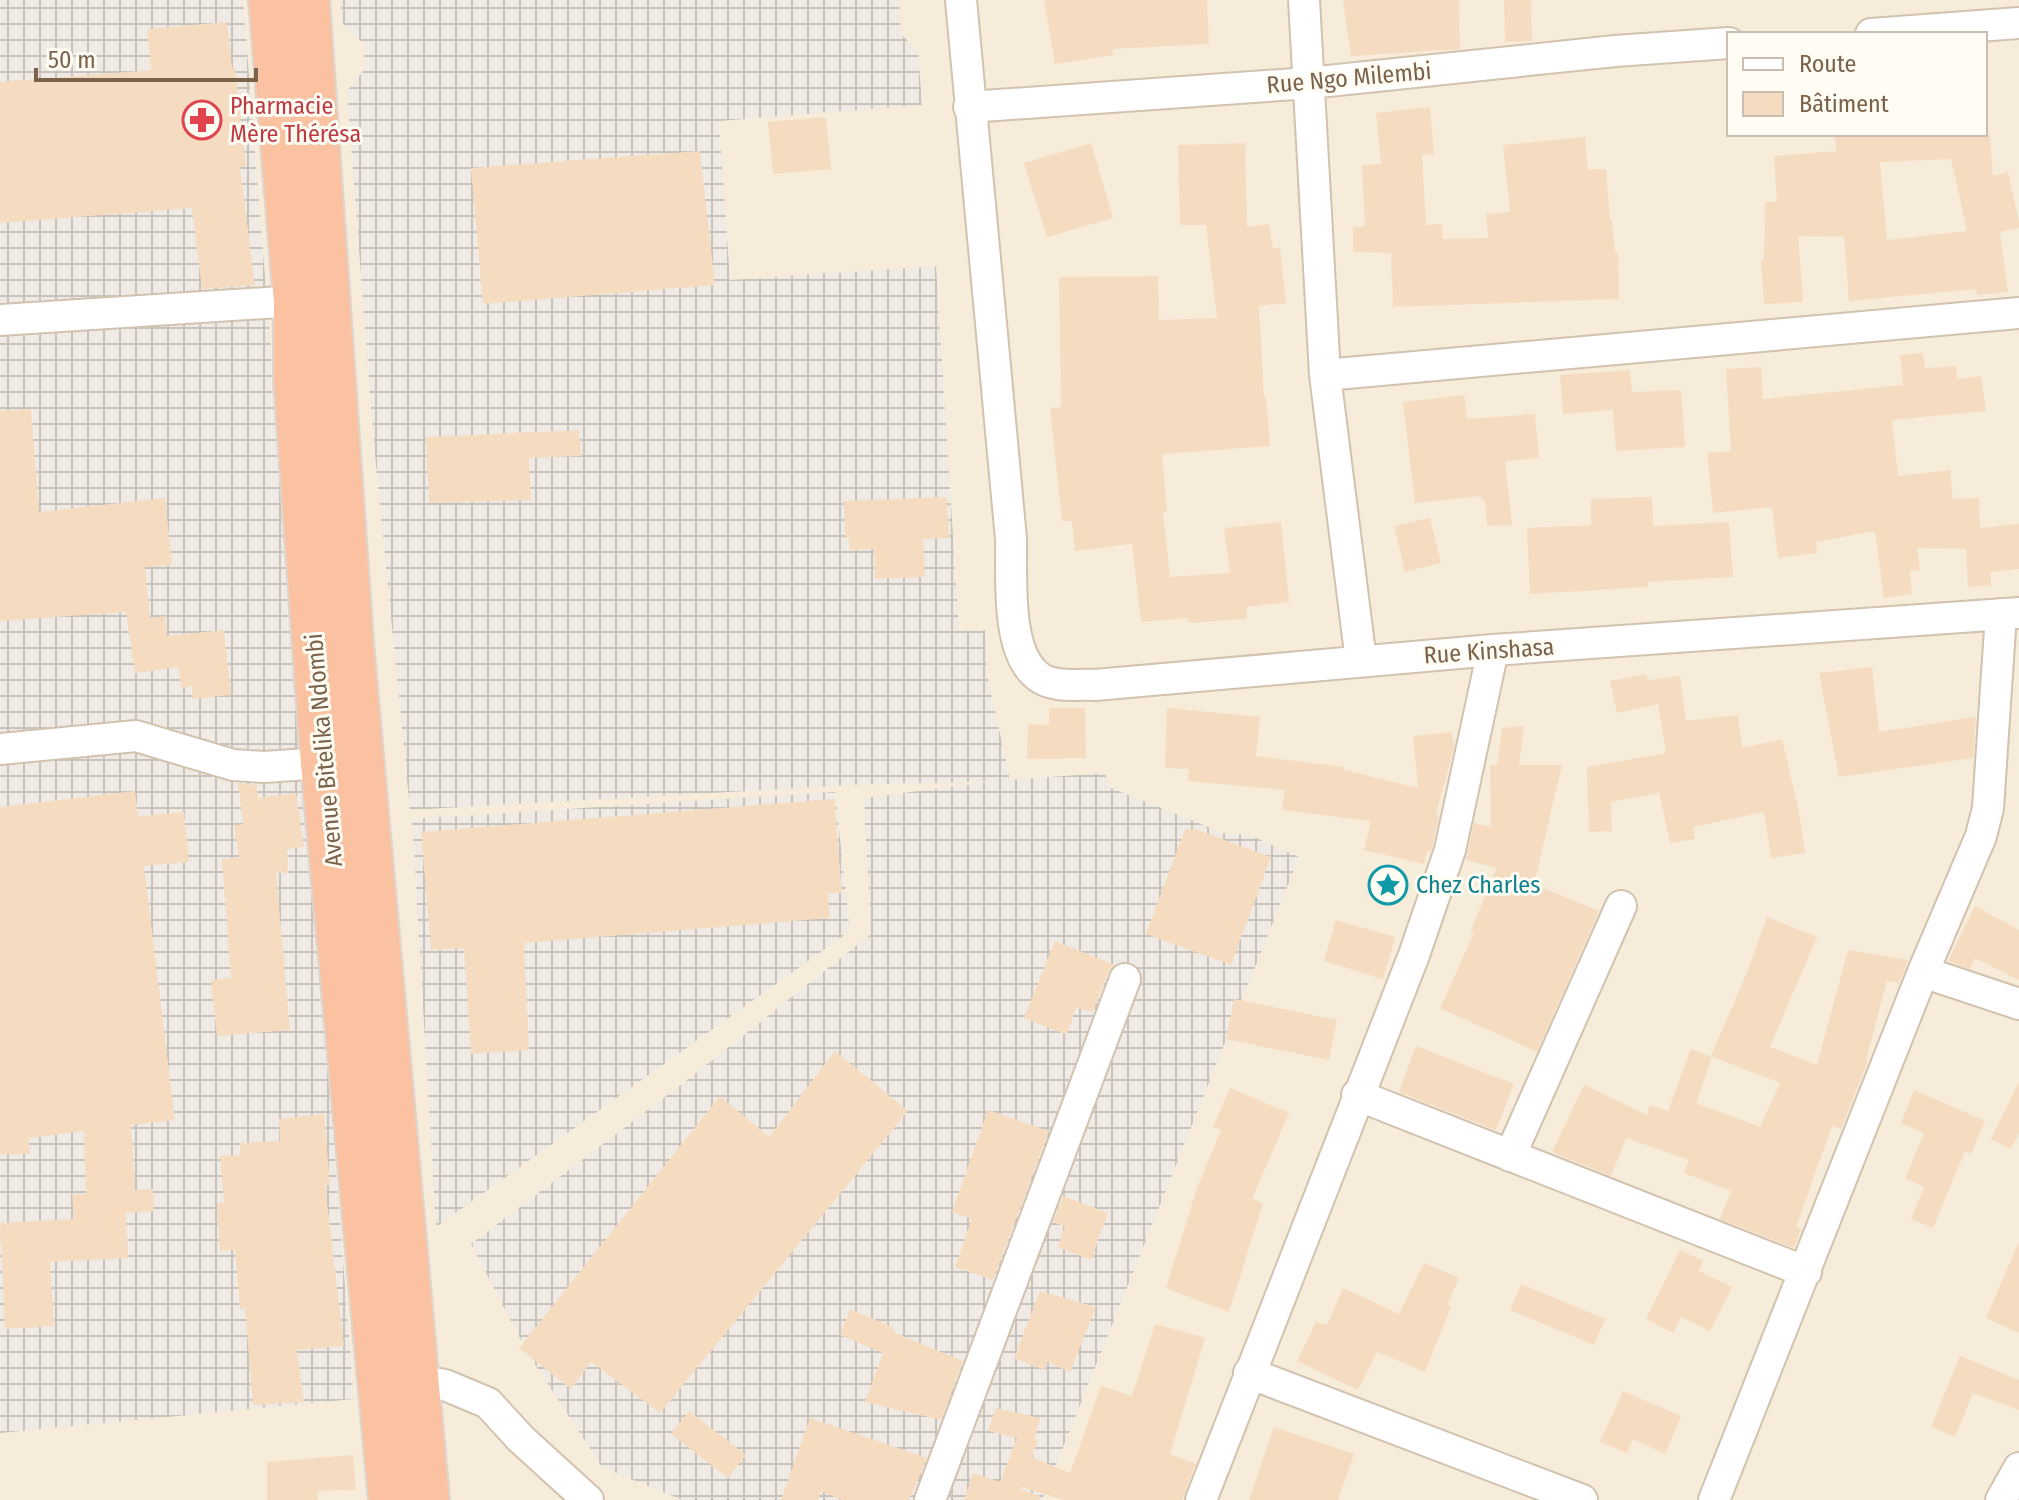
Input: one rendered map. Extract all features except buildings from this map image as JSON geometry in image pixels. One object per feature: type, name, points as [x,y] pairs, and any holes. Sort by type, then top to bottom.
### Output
[{"type":"highway","name":"Avenue Bitelika Ndombi","points":[[271,0],[296,301],[296,380],[416,1380],[427,1500]]},
{"type":"highway","name":"Avenue Bitelika Ndombi","points":[[307,0],[331,375],[342,762],[391,1500]]},
{"type":"street","points":[[961,0],[969,107]]},
{"type":"street","points":[[1304,0],[1325,375],[1361,661]]},
{"type":"street","points":[[1898,32],[2019,23]]},
{"type":"street","name":"Rue Ngo Milembi","points":[[969,107],[1309,83],[1615,51],[1727,43]]},
{"type":"street","name":"Rue Kinshasa","points":[[969,107],[1011,539],[1017,642],[1039,677],[1052,683],[1095,685],[1493,650],[2010,613]]},
{"type":"street","points":[[0,320],[296,301]]},
{"type":"street","points":[[1325,375],[2019,313]]},
{"type":"street","points":[[1714,1500],[1923,972],[1981,836],[1988,808],[2010,613]]},
{"type":"street","points":[[1201,1500],[1414,955],[1450,850],[1493,650]]},
{"type":"street","points":[[0,749],[136,736],[233,765],[264,767],[342,762]]},
{"type":"street","points":[[1510,1156],[1621,906]]},
{"type":"street","points":[[1923,972],[2019,1004]]},
{"type":"street","points":[[930,1500],[1125,979]]},
{"type":"street","points":[[1357,1095],[1806,1272]]},
{"type":"street","points":[[1249,1373],[1582,1500]]},
{"type":"street","points":[[416,1380],[457,1389],[488,1403],[521,1439],[588,1500]]},
{"type":"street","points":[[2001,1500],[2019,1468]]},
{"type":"shaded area","points":[[0,0],[2019,0],[2019,1500],[0,1500]]},
{"type":"shaded area","points":[[0,0],[243,0],[354,1399],[0,1433]]},
{"type":"shaded area","points":[[340,0],[902,0],[899,4],[901,34],[918,51],[922,105],[719,121],[730,280],[936,266],[959,631],[985,630],[987,674],[1010,780],[1105,773],[1111,788],[1226,834],[1249,835],[1299,857],[1042,1500],[682,1500],[602,1467],[527,1352],[471,1244],[682,1084],[871,934],[864,798],[997,781],[853,785],[410,810],[373,434],[347,91],[364,70],[364,44],[342,23]]},
{"type":"shaded area","points":[[835,792],[850,931],[436,1227],[412,819]]},
{"type":"place","name":"Pharmacie Mère Thérésa","points":[[202,120]]},
{"type":"place","name":"Chez Charles","points":[[1388,885]]}]
